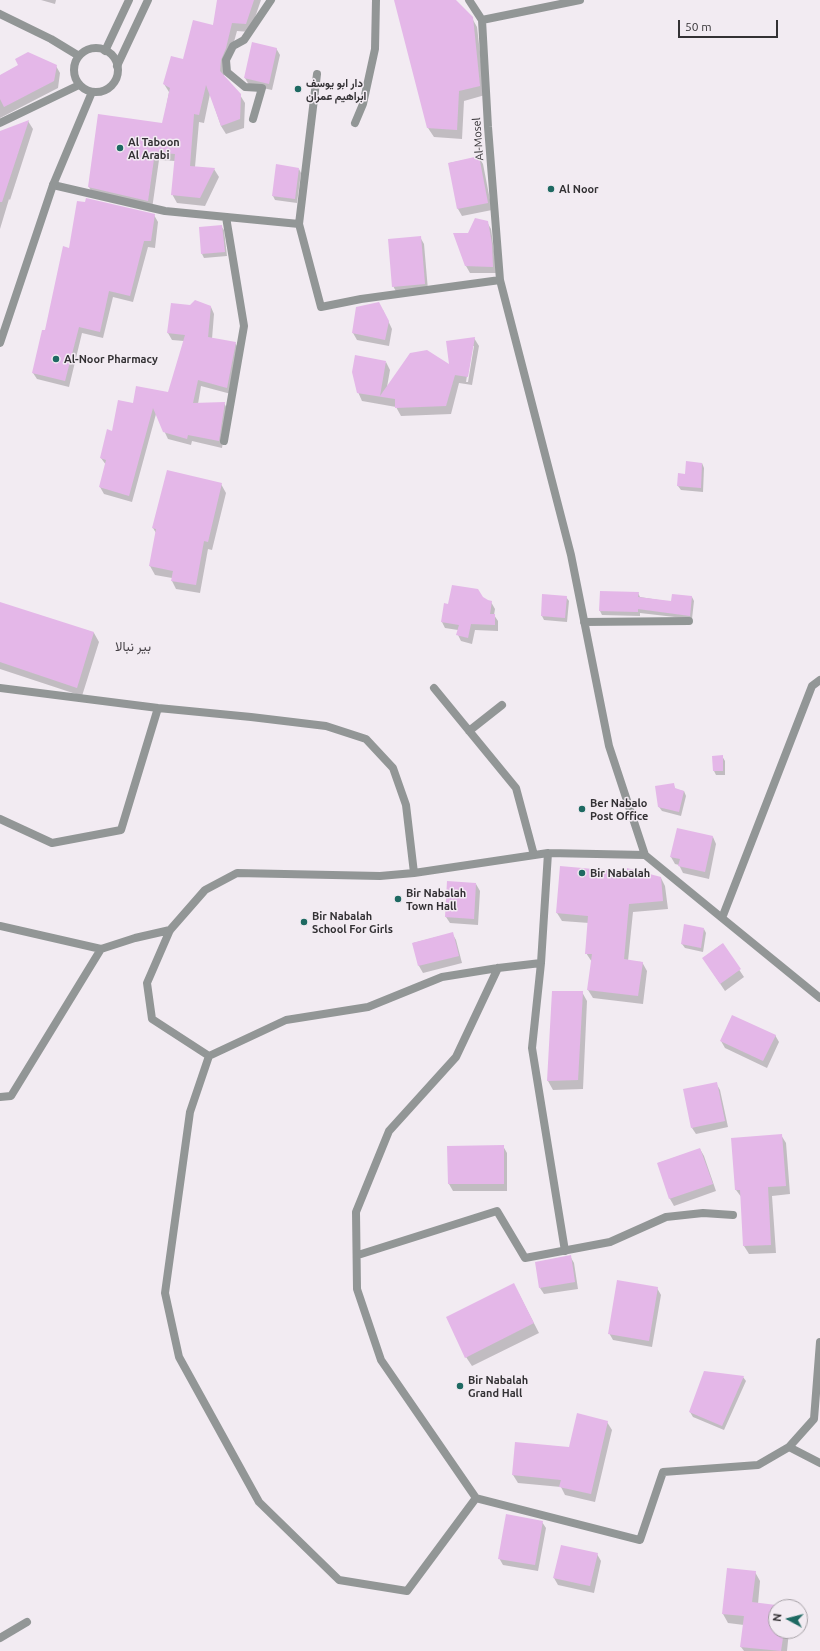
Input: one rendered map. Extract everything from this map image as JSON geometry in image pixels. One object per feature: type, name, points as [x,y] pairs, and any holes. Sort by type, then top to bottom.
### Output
[{"type":"street","points":[[105,50],[129,0]]},
{"type":"street","points":[[117,66],[148,0]]},
{"type":"street","points":[[253,119],[262,88],[245,87],[227,72],[226,60],[233,46],[244,40],[271,0]]},
{"type":"street","points":[[355,123],[363,104],[375,49],[376,0]]},
{"type":"street","name":"Al-Mosel","points":[[469,0],[482,20],[488,127],[500,280],[571,555],[610,746],[645,855]]},
{"type":"street","points":[[482,20],[580,0]]},
{"type":"street","points":[[0,14],[51,39],[79,56]]},
{"type":"street","points":[[92,49],[105,50],[114,58],[117,66],[117,76],[114,83],[102,92],[85,90],[79,85],[75,77],[75,62],[85,51],[92,49]]},
{"type":"street","points":[[317,74],[299,224],[321,307],[361,299],[500,280]]},
{"type":"street","points":[[0,123],[79,85]]},
{"type":"street","points":[[0,343],[53,185],[92,92]]},
{"type":"street","points":[[53,185],[165,211],[299,224]]},
{"type":"street","points":[[224,441],[244,326],[226,217]]},
{"type":"street","points":[[584,622],[689,621]]},
{"type":"street","points":[[722,918],[812,686],[820,680]]},
{"type":"street","points":[[0,688],[158,708],[326,726],[366,739],[394,768],[406,805],[414,873]]},
{"type":"street","points":[[434,688],[516,788],[534,855]]},
{"type":"street","points":[[469,731],[502,705]]},
{"type":"street","points":[[0,819],[52,843],[121,830],[158,708]]},
{"type":"street","points":[[548,853],[541,963],[532,1048],[565,1251]]},
{"type":"street","points":[[209,1056],[152,1019],[147,983],[170,930],[205,890],[237,874],[380,876],[414,873],[548,853],[645,855],[820,998]]},
{"type":"street","points":[[0,926],[100,949],[135,938],[170,930]]},
{"type":"street","points":[[0,1097],[11,1096],[100,949]]},
{"type":"street","points":[[476,1498],[407,1591],[340,1580],[259,1502],[179,1357],[165,1293],[190,1112],[209,1056],[286,1020],[368,1007],[442,977],[541,963]]},
{"type":"street","points":[[498,968],[456,1057],[389,1131],[356,1212],[358,1255],[357,1289],[381,1360],[476,1498],[640,1540],[663,1472],[758,1465],[789,1447],[814,1419],[820,1342]]},
{"type":"street","points":[[358,1255],[497,1211],[525,1258],[610,1242],[666,1217],[703,1214],[732,1215]]},
{"type":"street","points":[[789,1447],[820,1463]]},
{"type":"street","points":[[0,1638],[27,1622]]},
{"type":"building","points":[[217,0],[254,0],[246,24],[232,23],[226,48],[221,60],[220,71],[241,94],[240,119],[221,126],[206,85],[199,115],[194,114],[190,166],[215,168],[200,198],[171,195],[175,154],[155,152],[148,201],[88,187],[98,114],[162,123],[170,88],[163,84],[171,56],[183,59],[193,20],[213,25]]},
{"type":"building","points":[[394,0],[456,0],[473,17],[480,86],[459,91],[457,130],[427,128]]},
{"type":"building","points":[[252,42],[277,48],[269,84],[244,78]]},
{"type":"building","points":[[28,52],[57,65],[54,81],[4,107],[0,99],[0,75],[18,65],[15,59]]},
{"type":"building","points":[[29,120],[2,202],[0,202],[0,131]]},
{"type":"building","points":[[479,156],[488,203],[457,209],[448,163]]},
{"type":"building","points":[[276,164],[299,168],[295,199],[272,196]]},
{"type":"building","points":[[86,198],[155,214],[151,241],[144,241],[130,296],[109,291],[100,332],[79,327],[65,381],[32,373],[42,330],[45,330],[63,246],[69,248],[77,201],[85,202]]},
{"type":"building","points":[[475,218],[488,221],[492,244],[493,267],[465,266],[453,233],[468,233]]},
{"type":"building","points":[[222,225],[225,252],[201,254],[199,227]]},
{"type":"building","points":[[421,236],[425,284],[392,287],[388,239]]},
{"type":"building","points":[[195,300],[211,306],[208,337],[236,342],[227,388],[198,380],[193,403],[225,402],[219,441],[188,435],[187,439],[163,432],[153,408],[129,496],[99,487],[106,460],[100,458],[107,429],[112,431],[118,400],[133,403],[136,386],[168,392],[185,335],[167,333],[171,303],[190,305]]},
{"type":"building","points":[[379,302],[389,321],[385,340],[352,333],[356,307]]},
{"type":"building","points":[[475,337],[468,377],[455,375],[446,406],[395,408],[395,399],[357,393],[352,372],[355,355],[386,361],[380,396],[410,353],[427,350],[449,364],[446,341]]},
{"type":"building","points":[[686,461],[702,463],[701,488],[677,486],[678,473],[685,474]]},
{"type":"building","points":[[167,470],[222,483],[208,542],[204,541],[196,585],[171,581],[173,571],[149,566],[156,529],[152,528]]},
{"type":"building","points":[[452,585],[478,589],[483,597],[492,601],[490,614],[495,614],[495,625],[471,624],[468,638],[456,635],[459,625],[441,622],[444,603],[448,604]]},
{"type":"building","points":[[600,591],[639,592],[638,597],[671,601],[672,594],[692,596],[690,616],[638,609],[638,612],[599,611]]},
{"type":"building","points":[[542,594],[567,596],[565,618],[541,616]]},
{"type":"building","points":[[0,602],[94,632],[77,688],[0,662]]},
{"type":"building","points":[[723,755],[723,771],[713,771],[712,756]]},
{"type":"building","points":[[674,783],[675,788],[684,791],[679,812],[658,807],[655,786]]},
{"type":"building","points":[[677,828],[713,836],[705,872],[678,866],[680,859],[670,857]]},
{"type":"building","points":[[560,866],[627,872],[627,868],[661,877],[663,901],[629,904],[624,959],[643,962],[638,996],[587,990],[592,954],[585,954],[588,916],[556,913]]},
{"type":"building","points":[[447,881],[476,883],[474,919],[445,917]]},
{"type":"building","points":[[684,924],[704,928],[701,948],[681,944]]},
{"type":"building","points":[[453,932],[459,956],[418,966],[412,943]]},
{"type":"building","points":[[723,943],[741,969],[720,984],[702,958]]},
{"type":"building","points":[[552,991],[583,991],[578,1080],[547,1081]]},
{"type":"building","points":[[732,1015],[776,1035],[763,1061],[720,1041]]},
{"type":"building","points":[[717,1082],[725,1121],[691,1128],[683,1089]]},
{"type":"building","points":[[782,1134],[786,1186],[768,1187],[771,1245],[743,1246],[740,1190],[735,1190],[731,1138]]},
{"type":"building","points":[[504,1145],[504,1184],[448,1184],[447,1146]]},
{"type":"building","points":[[700,1148],[713,1184],[669,1199],[657,1163]]},
{"type":"building","points":[[571,1255],[575,1282],[539,1288],[535,1262]]},
{"type":"building","points":[[617,1280],[658,1287],[649,1341],[608,1334]]},
{"type":"building","points":[[514,1283],[534,1323],[465,1358],[446,1317]]},
{"type":"building","points":[[704,1371],[744,1376],[722,1426],[689,1412]]},
{"type":"building","points":[[577,1413],[608,1421],[591,1494],[559,1487],[561,1480],[512,1475],[515,1442],[569,1447]]},
{"type":"building","points":[[506,1514],[543,1521],[535,1565],[498,1559]]},
{"type":"building","points":[[561,1545],[598,1553],[590,1586],[553,1578]]},
{"type":"building","points":[[727,1568],[756,1571],[752,1602],[768,1604],[768,1639],[783,1639],[781,1651],[740,1647],[744,1616],[722,1614]]},
{"type":"place","name":"دار ابو يوسف ابراهيم عمران","points":[[298,89]]},
{"type":"place","name":"Al Taboon Al Arabi","points":[[120,148]]},
{"type":"place","name":"Al Noor","points":[[551,189]]},
{"type":"place","name":"Al-Noor Pharmacy","points":[[56,359]]},
{"type":"place","name":"Ber Nabalo Post Office","points":[[582,809]]},
{"type":"place","name":"Bir Nabalah","points":[[582,873]]},
{"type":"place","name":"Bir Nabalah Town Hall","points":[[398,899]]},
{"type":"place","name":"Bir Nabalah School For Girls","points":[[304,922]]},
{"type":"place","name":"Bir Nabalah Grand Hall","points":[[460,1386]]},
{"type":"district","name":"بير نبالا","points":[[133,647]]}]
